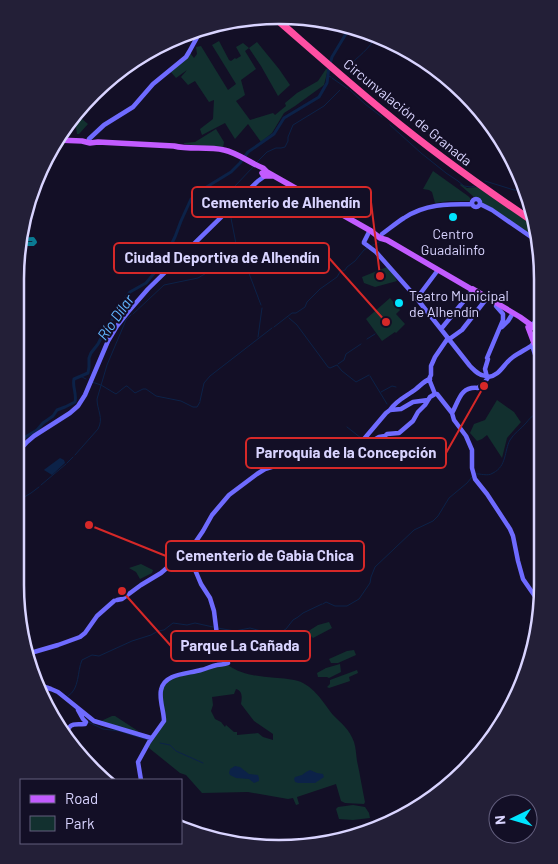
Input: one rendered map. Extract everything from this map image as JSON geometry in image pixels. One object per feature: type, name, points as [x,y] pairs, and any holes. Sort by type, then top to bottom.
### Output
[{"type":"highway","name":"Circunvalación de Granada","points":[[282,24],[438,151],[526,213]]},
{"type":"highway","name":"Circunvalación de Granada","points":[[286,24],[386,113],[437,154],[527,217]]},
{"type":"main road","points":[[65,140],[222,149],[240,156],[263,168],[264,174],[275,177],[380,235],[513,313],[529,326],[534,340]]},
{"type":"street","points":[[90,140],[104,125],[133,107],[153,84],[186,56],[197,37]]},
{"type":"street","points":[[24,445],[30,439],[78,406],[85,395],[108,341],[127,312],[264,174]]},
{"type":"street","points":[[530,236],[480,204],[475,207],[472,204],[445,204],[425,208],[404,218],[380,235],[364,243],[376,252],[417,298],[441,329],[447,340],[475,371],[482,375],[494,376],[502,370],[511,358],[534,346]]},
{"type":"street","points":[[417,298],[438,270]]},
{"type":"street","points":[[441,329],[472,290]]},
{"type":"street","points":[[487,298],[462,330],[447,340],[432,362],[431,386],[435,394],[440,397],[452,413],[454,420],[466,436],[472,453],[474,475],[508,525],[513,536],[523,579],[534,595]]},
{"type":"street","points":[[452,413],[461,394],[465,390],[479,387],[488,380],[485,369],[487,360],[503,320],[503,316],[496,303]]},
{"type":"street","points":[[499,330],[513,313]]},
{"type":"street","points":[[529,326],[534,321]]},
{"type":"street","points":[[33,653],[83,635],[88,631],[97,616],[115,602],[161,573],[176,560],[188,554],[212,515],[229,495],[261,472],[268,468],[305,465],[340,455],[353,442],[364,439],[394,404],[424,381],[430,379]]},
{"type":"street","points":[[364,439],[369,443],[379,436],[399,433],[408,426],[435,394]]},
{"type":"street","points":[[390,410],[401,408],[413,402],[428,400]]},
{"type":"street","points":[[141,779],[138,762],[164,721],[160,695],[165,681],[215,665],[228,663],[217,635],[214,611],[210,598],[201,584],[188,554]]},
{"type":"street","points":[[45,687],[65,697],[91,720],[152,738]]},
{"type":"street","points":[[68,729],[75,723],[84,722],[80,711]]},
{"type":"green space","points":[[219,41],[231,61],[241,56],[236,47],[243,43],[249,48],[245,51],[256,69],[241,80],[245,95],[236,101],[250,120],[273,113],[275,115],[297,93],[318,81],[326,69],[328,69],[324,85],[284,113],[272,133],[261,142],[248,124],[235,139],[225,123],[202,135],[200,129],[213,119],[214,100],[209,102],[195,81],[188,85],[181,77],[187,70],[176,78],[170,71],[190,53],[194,58],[197,54],[196,47],[201,46],[228,90],[236,84],[212,45]]},
{"type":"green space","points":[[257,42],[290,85],[278,96],[261,66],[249,48]]},
{"type":"green space","points":[[81,118],[88,124],[79,134],[77,134],[76,127],[74,127]]},
{"type":"green space","points":[[216,129],[224,142],[223,148],[184,144],[195,142]]},
{"type":"green space","points":[[433,171],[468,196],[471,201],[435,203],[432,192],[423,189]]},
{"type":"green space","points":[[460,185],[467,188],[478,187],[528,221],[530,235],[482,203],[479,198],[474,197]]},
{"type":"green space","points":[[387,267],[397,281],[375,287],[364,283],[362,277]]},
{"type":"green space","points":[[390,298],[400,310],[396,314],[405,324],[396,333],[382,341],[366,319]]},
{"type":"green space","points":[[497,400],[514,412],[521,422],[507,438],[502,458],[487,435],[477,441],[470,433],[474,424],[485,420]]},
{"type":"green space","points":[[141,564],[153,570],[152,573],[140,579],[136,572],[129,568]]},
{"type":"green space","points":[[329,622],[332,628],[313,638],[307,632],[318,625]]},
{"type":"green space","points":[[354,650],[356,655],[338,663],[331,663],[329,659],[347,651]]},
{"type":"green space","points":[[340,664],[341,672],[329,678],[318,677],[317,673]]},
{"type":"green space","points":[[228,665],[243,673],[294,680],[312,689],[352,737],[364,804],[341,801],[336,784],[297,797],[299,804],[296,805],[293,798],[288,799],[248,792],[202,793],[186,775],[180,773],[149,748],[149,743],[166,721],[161,694],[163,687],[171,679],[216,666]],"holes":[[[236,689],[242,695],[241,704],[254,721],[273,734],[273,740],[263,737],[258,733],[237,735],[237,732],[234,732],[226,725],[225,727],[215,719],[211,711],[213,705],[212,697],[234,694]]]},
{"type":"green space","points":[[357,670],[358,673],[349,677],[350,681],[327,687],[330,684],[330,680]]},
{"type":"green space","points":[[115,716],[138,732],[94,720],[101,721]]},
{"type":"green space","points":[[353,805],[365,807],[370,818],[339,819],[336,809],[338,807]]},
{"type":"water","points":[[60,458],[65,463],[52,475],[44,470],[45,469]]},
{"type":"water","points":[[235,766],[240,767],[249,774],[258,775],[259,781],[254,783],[249,779],[236,778],[230,775],[230,769]]},
{"type":"water","points":[[310,770],[323,774],[324,777],[315,783],[295,782],[295,777]]},
{"type":"waterway","name":"Río Dílar","points":[[24,438],[37,430],[57,410],[75,402],[74,379],[88,373],[91,353],[130,292],[146,283],[161,265],[191,199],[200,191],[231,172],[248,152],[274,134],[284,118],[319,97],[327,83],[332,57],[347,33]]},
{"type":"waterway","points":[[348,67],[373,41]]},
{"type":"waterway","points":[[332,78],[348,89]]},
{"type":"waterway","points":[[256,163],[267,152],[285,147],[293,125],[324,106],[340,90]]},
{"type":"waterway","points":[[350,90],[382,117]]},
{"type":"waterway","points":[[390,125],[421,153],[464,186],[475,186]]},
{"type":"waterway","points":[[232,193],[235,186],[254,166]]},
{"type":"waterway","points":[[485,181],[518,190]]},
{"type":"waterway","points":[[228,207],[231,195]]},
{"type":"waterway","points":[[133,314],[164,285],[198,278],[238,254],[230,213]]},
{"type":"waterway","points":[[371,246],[381,241]]},
{"type":"waterway","points":[[274,327],[292,313],[296,313],[305,307],[307,302],[320,289],[337,277],[340,272],[345,270],[367,248]]},
{"type":"waterway","points":[[239,250],[261,305]]},
{"type":"waterway","points":[[258,337],[262,308]]},
{"type":"waterway","points":[[75,455],[100,425],[97,399],[107,365],[126,320],[131,315]]},
{"type":"waterway","points":[[289,318],[297,325],[328,367],[337,365],[356,382],[369,375]]},
{"type":"waterway","points":[[200,401],[204,383],[210,376],[272,328]]},
{"type":"waterway","points":[[367,339],[375,334]]},
{"type":"waterway","points":[[338,364],[344,360],[346,354],[361,344]]},
{"type":"waterway","name":"Río Dílar","points":[[80,376],[86,379]]},
{"type":"waterway","points":[[370,376],[387,404]]},
{"type":"waterway","points":[[92,382],[116,394],[127,386],[135,393],[146,389],[156,396],[181,401],[193,407],[197,407],[200,402]]},
{"type":"waterway","points":[[381,392],[392,386],[396,387]]},
{"type":"waterway","points":[[474,474],[488,475],[498,470],[503,462],[508,444],[534,416]]},
{"type":"waterway","points":[[347,427],[361,438]]},
{"type":"waterway","points":[[67,463],[73,457]]},
{"type":"waterway","points":[[41,485],[66,464]]},
{"type":"waterway","points":[[323,604],[326,602],[335,606],[347,606],[359,599],[370,583],[375,567],[414,530],[433,521],[449,498],[472,477]]},
{"type":"waterway","points":[[24,497],[39,487]]},
{"type":"waterway","points":[[217,628],[235,631],[250,628],[265,633],[281,632],[303,613],[322,604]]},
{"type":"waterway","points":[[68,696],[75,689],[82,660],[92,655],[99,656],[132,641],[164,630],[173,623],[187,625],[195,623],[213,627]]},
{"type":"waterway","points":[[88,722],[103,729],[119,731],[148,740]]},
{"type":"waterway","points":[[160,743],[170,745],[176,751],[203,763]]},
{"type":"taxiway","points":[[27,239],[33,239]]},
{"type":"taxiway","points":[[26,244],[33,244],[35,242],[33,239]]},
{"type":"place","name":"Centro Guadalinfo","points":[[453,217]]},
{"type":"place","name":"Cementerio de Alhendín","points":[[380,276]]},
{"type":"place","name":"Teatro Municipal de Alhendín","points":[[399,303]]},
{"type":"place","name":"Ciudad Deportiva de Alhendín","points":[[386,322]]},
{"type":"place","name":"Parroquia de la Concepción","points":[[484,386]]},
{"type":"place","name":"Cementerio de Gabia Chica","points":[[89,525]]},
{"type":"place","name":"Parque La Cañada","points":[[122,591]]}]
